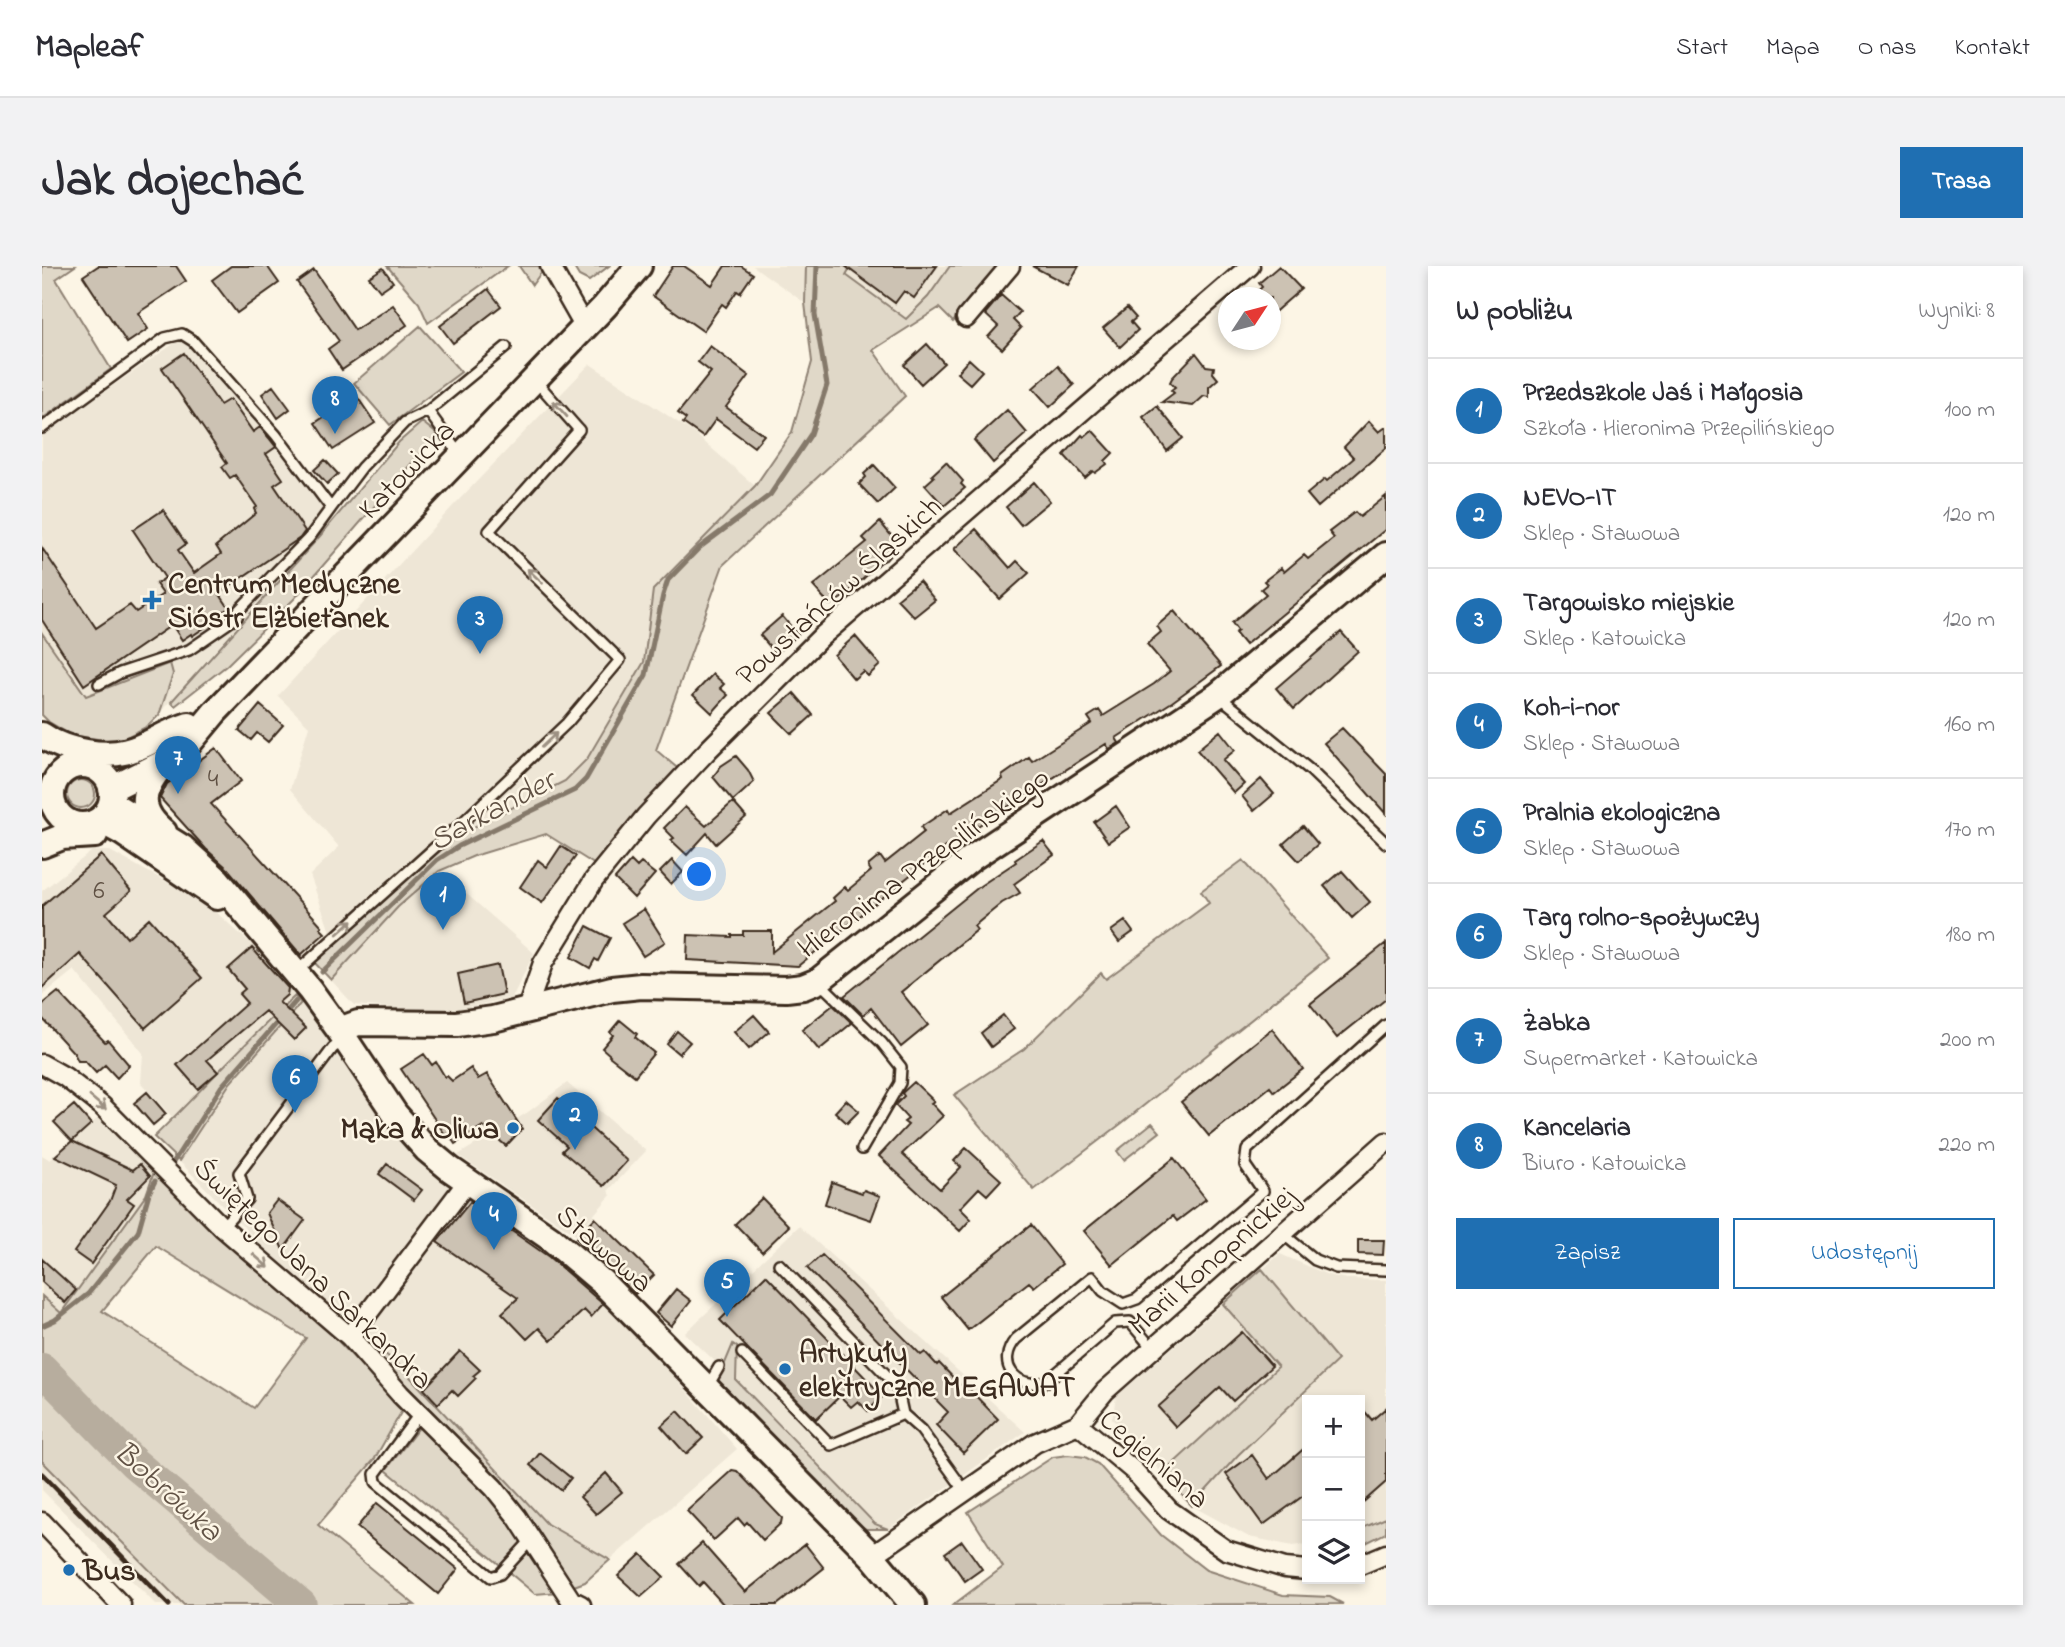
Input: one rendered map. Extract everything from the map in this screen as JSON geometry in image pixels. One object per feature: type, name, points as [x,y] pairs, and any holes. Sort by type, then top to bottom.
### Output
[{"type":"street","points":[[550,266],[584,326]]},
{"type":"street","name":"Katowicka","points":[[105,797],[186,747],[215,712],[535,379],[639,266]]},
{"type":"street","points":[[966,318],[1010,266]]},
{"type":"street","name":"Powstańców Śląskich","points":[[527,1009],[543,963],[594,880],[646,816],[708,750],[821,637],[1250,266]]},
{"type":"street","name":"Hieronima Przepilińskiego","points":[[342,1035],[358,1023],[457,1024],[612,989],[641,986],[786,989],[803,987],[818,981],[972,858],[1218,695],[1386,555]]},
{"type":"street","name":"Katowicka","points":[[105,797],[158,746],[215,712]]},
{"type":"street","points":[[42,734],[62,747],[107,755],[132,751],[170,731],[190,725]]},
{"type":"street","points":[[42,746],[51,787],[58,813],[70,822],[78,824],[105,797],[95,768],[85,765],[75,765],[51,787]]},
{"type":"street","points":[[165,762],[151,779],[143,797],[149,817],[183,848]]},
{"type":"street","name":"Stawowa","points":[[105,797],[110,825],[207,890],[263,936]]},
{"type":"street","name":"Stawowa","points":[[105,797],[183,848],[217,879],[295,973],[342,1035],[395,1114],[427,1150],[550,1238],[713,1377],[913,1605]]},
{"type":"street","points":[[42,836],[70,822]]},
{"type":"street","points":[[42,845],[56,839],[80,835],[103,835],[137,842]]},
{"type":"street","name":"Świętego Jana Sarkandra","points":[[42,1065],[65,1077],[102,1106],[222,1227],[350,1337],[494,1488],[532,1539],[573,1603]]},
{"type":"street","name":"Marii Konopnickiej","points":[[1078,1424],[1105,1391],[1386,1142]]},
{"type":"street","points":[[350,1337],[468,1181]]},
{"type":"street","name":"Cegielniana","points":[[872,1556],[1035,1443],[1078,1424],[1133,1471],[1169,1510],[1226,1550],[1285,1568],[1302,1570]]},
{"type":"street","points":[[42,1522],[121,1605]]},
{"type":"street","points":[[1365,1563],[1386,1554]]},
{"type":"lane","points":[[42,428],[165,338],[182,334],[192,341],[276,435],[331,508]]},
{"type":"lane","points":[[99,684],[120,673],[188,650],[237,617],[239,610],[309,538],[362,467],[405,422],[428,411],[506,347]]},
{"type":"lane","points":[[295,973],[462,823],[567,723],[620,660],[489,531],[579,430],[535,379]]},
{"type":"lane","points":[[428,411],[461,456]]},
{"type":"lane","points":[[1218,695],[1310,771],[1386,843]]},
{"type":"lane","points":[[818,981],[882,1043],[901,1066],[900,1083],[862,1149]]},
{"type":"lane","points":[[1153,1349],[1130,1322],[1115,1323],[1046,1382],[1032,1386],[1021,1382],[1010,1369],[1007,1356],[1009,1347],[1016,1339],[1092,1277],[1103,1291],[1123,1304],[1137,1299],[1263,1191],[1245,1165],[1247,1150],[1386,1025]]},
{"type":"lane","points":[[222,1227],[247,1199],[239,1173],[342,1035]]},
{"type":"lane","points":[[1283,1234],[1315,1260],[1336,1268],[1386,1270]]},
{"type":"lane","points":[[779,1264],[897,1385],[904,1413],[921,1430],[965,1491]]},
{"type":"lane","points":[[742,1353],[831,1445],[904,1413]]},
{"type":"lane","points":[[420,1413],[375,1474],[376,1482],[491,1577],[500,1574],[532,1539]]},
{"type":"shaded area","points":[[42,266],[75,266],[56,279],[111,369],[42,419]]},
{"type":"shaded area","points":[[387,266],[508,266],[428,323],[419,303]]},
{"type":"shaded area","points":[[519,266],[541,266],[543,270],[532,285]]},
{"type":"shaded area","points":[[573,266],[609,266],[589,281],[579,276]]},
{"type":"shaded area","points":[[753,266],[806,266],[805,303]]},
{"type":"shaded area","points":[[806,266],[851,266],[846,275],[906,319],[928,297],[950,266],[1002,266],[953,322],[939,308],[873,350],[905,396],[723,565],[656,750],[682,772],[597,866],[546,834],[474,856],[439,871],[398,907],[331,980],[313,961],[452,838],[565,781],[587,759],[644,662],[653,590],[755,486],[792,432],[812,362],[805,303]]},
{"type":"shaded area","points":[[851,266],[950,266],[928,297],[906,319],[846,274]]},
{"type":"shaded area","points":[[420,326],[461,372],[390,425],[354,383]]},
{"type":"shaded area","name":"Centrum Medyczne Sióstr Elżbietanek","points":[[182,338],[274,438],[333,519],[148,726],[71,735],[42,715],[42,435]]},
{"type":"shaded area","points":[[590,364],[694,433],[755,486],[653,590],[644,662],[587,759],[565,781],[452,838],[337,939],[329,929],[310,875],[339,847],[290,789],[309,726],[278,696],[453,506]]},
{"type":"shaded area","points":[[422,422],[437,434],[294,599],[226,666],[175,706],[171,702],[320,536],[399,442]]},
{"type":"shaded area","points":[[42,633],[86,696],[170,663],[173,674],[159,715],[148,726],[117,742],[71,735],[49,722],[42,715]]},
{"type":"shaded area","points":[[81,780],[91,784],[95,794],[91,804],[81,808],[71,804],[67,794],[71,784]]},
{"type":"shaded area","points":[[92,851],[110,851],[207,904],[258,950],[295,996],[253,1035],[173,1118],[141,1083],[143,1053],[74,970],[42,996],[42,891]]},
{"type":"shaded area","points":[[1243,860],[1328,958],[1034,1190],[954,1095],[1024,1049],[1101,973],[1106,979],[1209,903],[1201,891]]},
{"type":"shaded area","points":[[439,870],[534,953],[512,998],[442,1012],[354,1005],[331,980],[398,907]]},
{"type":"shaded area","points":[[295,996],[301,1003],[230,1083],[179,1161],[154,1137]]},
{"type":"shaded area","points":[[301,1003],[402,1143],[588,1278],[737,1449],[610,1560],[547,1524],[400,1366],[297,1281],[179,1161],[230,1083]]},
{"type":"shaded area","points":[[567,1083],[646,1151],[608,1191],[611,1195],[576,1235],[458,1155],[528,1112]]},
{"type":"shaded area","points":[[98,1118],[154,1172],[146,1195],[61,1313],[42,1296],[42,1155],[50,1160]]},
{"type":"shaded area","points":[[1152,1123],[1160,1132],[1124,1160],[1117,1151]]},
{"type":"shaded area","points":[[154,1172],[318,1320],[403,1409],[374,1460],[318,1525],[415,1605],[184,1605],[42,1461],[42,1296],[61,1313],[146,1195]],"holes":[[[156,1246],[306,1338],[254,1408],[102,1311]]]},
{"type":"shaded area","points":[[799,1226],[1025,1432],[888,1529],[875,1524],[735,1380],[685,1333]]},
{"type":"shaded area","points":[[1280,1254],[1328,1275],[1347,1279],[1386,1280],[1386,1518],[1365,1527],[1365,1395],[1302,1395],[1302,1545],[1293,1546],[1249,1537],[1192,1506],[1112,1419],[1116,1397]]},
{"type":"shaded area","points":[[1262,1269],[1338,1360],[1238,1455],[1192,1506],[1162,1474],[1278,1367],[1223,1304]]},
{"type":"shaded area","points":[[368,1340],[400,1366],[547,1524],[610,1560],[585,1582],[571,1587],[369,1349]]},
{"type":"shaded area","points":[[733,1344],[737,1347],[736,1380],[875,1524],[888,1529],[866,1529],[858,1524],[718,1380]]},
{"type":"shaded area","points":[[421,1425],[495,1504],[560,1592],[535,1594],[386,1470]]},
{"type":"shaded area","points":[[1053,1457],[1085,1457],[1098,1464],[1161,1535],[1206,1570],[1283,1595],[1330,1597],[1343,1604],[953,1605],[1003,1567],[968,1512]]},
{"type":"shaded area","points":[[42,1461],[184,1605],[156,1605],[42,1490]]},
{"type":"shaded area","points":[[1386,1518],[1386,1533],[1365,1544],[1365,1527]]},
{"type":"building","points":[[98,266],[176,266],[186,281],[138,313],[148,329],[127,343],[83,276]]},
{"type":"building","points":[[231,266],[267,266],[279,283],[237,313],[212,280]]},
{"type":"building","points":[[673,266],[684,266],[712,285],[725,266],[741,266],[753,274],[726,307],[722,304],[703,331],[653,296]]},
{"type":"building","points":[[845,266],[937,266],[914,298],[904,291],[895,303]]},
{"type":"building","points":[[1032,266],[1079,266],[1068,285]]},
{"type":"building","points":[[1279,266],[1301,289],[1281,306],[1281,287],[1262,287],[1259,283]]},
{"type":"building","points":[[383,268],[393,282],[380,291],[369,277]]},
{"type":"building","points":[[314,270],[355,330],[393,305],[407,325],[342,370],[328,349],[339,341],[297,282]]},
{"type":"building","points":[[488,289],[501,306],[453,343],[440,326]]},
{"type":"building","points":[[1001,295],[1020,312],[1013,320],[1021,328],[1002,349],[988,337],[998,326],[985,314]]},
{"type":"building","points":[[1127,308],[1136,318],[1131,322],[1138,330],[1120,347],[1103,328]]},
{"type":"building","points":[[927,344],[944,363],[921,384],[904,365]]},
{"type":"building","points":[[710,346],[749,376],[726,407],[764,435],[754,447],[716,419],[703,437],[683,423],[686,419],[678,413],[711,372],[698,362]]},
{"type":"building","points":[[184,353],[220,405],[230,399],[253,432],[260,427],[276,447],[266,454],[283,479],[274,485],[305,531],[300,538],[219,593],[229,608],[221,613],[223,615],[182,640],[172,625],[84,685],[42,620],[42,548],[96,628],[130,605],[136,612],[163,594],[156,584],[165,578],[133,530],[163,510],[186,544],[178,550],[194,573],[221,554],[216,546],[256,513],[254,509],[257,507],[235,475],[230,478],[222,467],[227,463],[162,368]]},
{"type":"building","points":[[1196,353],[1206,366],[1214,367],[1213,373],[1218,379],[1209,387],[1209,397],[1204,396],[1193,406],[1162,402],[1174,393],[1171,390],[1175,387],[1170,382],[1172,378]]},
{"type":"building","points":[[969,359],[982,371],[970,384],[957,373]]},
{"type":"building","points":[[1058,366],[1074,385],[1050,407],[1033,388]]},
{"type":"building","points":[[273,386],[290,409],[278,418],[262,394]]},
{"type":"building","points":[[356,395],[375,423],[333,450],[315,423]]},
{"type":"building","points":[[1157,406],[1183,438],[1167,451],[1143,417]]},
{"type":"building","points":[[1007,410],[1027,433],[993,463],[974,440]]},
{"type":"building","points":[[1369,421],[1379,432],[1386,427],[1386,448],[1318,507],[1307,494],[1354,458],[1344,447]]},
{"type":"building","points":[[1092,430],[1113,453],[1105,461],[1107,464],[1085,478],[1064,455],[1082,435],[1084,437]]},
{"type":"building","points":[[325,460],[338,474],[327,484],[314,470]]},
{"type":"building","points":[[946,462],[963,481],[961,484],[965,488],[944,506],[925,485]]},
{"type":"building","points":[[874,465],[895,488],[878,504],[859,484],[866,477],[864,474]]},
{"type":"building","points":[[1034,482],[1050,501],[1021,525],[1006,507]]},
{"type":"building","points":[[1386,496],[1386,529],[1245,645],[1235,633],[1238,631],[1232,623],[1266,594],[1261,589],[1267,584],[1264,581],[1281,568],[1284,572],[1304,555],[1308,559],[1334,538],[1329,532],[1355,512],[1360,517]]},
{"type":"building","points":[[880,522],[899,545],[845,596],[830,605],[813,586],[867,542],[863,538]]},
{"type":"building","points":[[976,529],[1010,568],[1017,561],[1029,573],[1000,599],[954,549]]},
{"type":"building","points":[[919,581],[935,600],[914,617],[897,599]]},
{"type":"building","points":[[1174,611],[1221,666],[1116,738],[1119,743],[1109,749],[1106,744],[945,847],[798,966],[687,960],[688,935],[732,937],[743,935],[743,931],[772,931],[772,952],[835,901],[833,898],[845,887],[848,890],[871,871],[868,866],[880,856],[885,863],[924,832],[921,827],[948,809],[950,813],[1003,779],[1002,776],[1029,757],[1032,761],[1092,723],[1088,717],[1099,710],[1103,716],[1154,684],[1170,671],[1147,644],[1161,632],[1157,626]]},
{"type":"building","points":[[782,616],[798,635],[776,654],[760,635]]},
{"type":"building","points":[[1341,632],[1358,651],[1294,709],[1276,688]]},
{"type":"building","points":[[855,636],[880,665],[868,676],[863,671],[854,679],[834,655]]},
{"type":"building","points":[[713,674],[724,684],[720,688],[728,695],[712,713],[693,695]]},
{"type":"building","points":[[794,693],[813,715],[792,734],[771,713]]},
{"type":"building","points":[[260,705],[283,725],[268,742],[257,733],[251,740],[239,730]]},
{"type":"building","points":[[1342,728],[1386,774],[1386,814],[1324,743]]},
{"type":"building","points":[[1220,731],[1235,750],[1223,760],[1244,784],[1234,793],[1197,750]]},
{"type":"building","points":[[216,748],[241,781],[211,804],[322,926],[320,928],[325,933],[301,955],[228,869],[160,798],[167,784]]},
{"type":"building","points":[[736,756],[754,782],[733,801],[713,777],[721,766]]},
{"type":"building","points":[[1261,779],[1274,794],[1254,811],[1242,796]]},
{"type":"building","points":[[733,802],[746,817],[716,844],[707,833],[687,855],[671,840],[674,838],[664,828],[685,807],[706,826]]},
{"type":"building","points":[[1116,806],[1130,827],[1108,842],[1094,822]]},
{"type":"building","points":[[1303,826],[1318,844],[1299,861],[1283,844]]},
{"type":"building","points":[[1043,841],[1054,855],[1014,884],[1020,893],[1002,903],[974,926],[977,930],[901,992],[928,1025],[901,1047],[871,1008],[863,1015],[844,996],[980,886]]},
{"type":"building","points":[[561,846],[576,856],[542,903],[520,887],[538,860],[547,867]]},
{"type":"building","points":[[101,855],[131,891],[106,913],[127,938],[149,918],[202,978],[145,1028],[80,954],[42,988],[42,906]]},
{"type":"building","points":[[672,860],[683,872],[671,884],[660,872]]},
{"type":"building","points":[[631,861],[637,867],[641,863],[655,874],[634,898],[615,879]]},
{"type":"building","points":[[1342,871],[1370,902],[1352,918],[1324,886]]},
{"type":"building","points":[[644,909],[665,942],[643,956],[622,923]]},
{"type":"building","points":[[1125,921],[1133,932],[1119,942],[1111,931]]},
{"type":"building","points":[[587,926],[610,938],[598,961],[595,959],[590,968],[571,957]]},
{"type":"building","points":[[1386,943],[1386,999],[1337,1038],[1310,1004]]},
{"type":"building","points":[[252,948],[288,988],[287,995],[279,1002],[306,1028],[294,1040],[265,1011],[207,1060],[218,1072],[198,1089],[177,1065],[247,1003],[239,994],[245,989],[228,969]]},
{"type":"building","points":[[498,965],[504,994],[464,1003],[458,974]]},
{"type":"building","points":[[58,992],[105,1042],[108,1040],[129,1065],[117,1078],[105,1065],[96,1073],[85,1061],[78,1061],[42,1018],[42,1005]]},
{"type":"building","points":[[833,1005],[852,1023],[819,1050],[802,1030]]},
{"type":"building","points":[[754,1015],[769,1032],[749,1049],[734,1032]]},
{"type":"building","points":[[1003,1015],[1014,1029],[991,1047],[981,1033]]},
{"type":"building","points":[[620,1020],[654,1053],[635,1076],[602,1048],[613,1035],[610,1032]]},
{"type":"building","points":[[1272,1029],[1303,1069],[1274,1092],[1270,1087],[1209,1136],[1181,1102]]},
{"type":"building","points":[[677,1031],[690,1042],[679,1054],[667,1044]]},
{"type":"building","points":[[424,1054],[432,1065],[436,1062],[445,1077],[452,1081],[471,1068],[478,1079],[487,1074],[522,1129],[506,1146],[483,1126],[455,1144],[448,1134],[446,1136],[401,1069]]},
{"type":"building","points":[[914,1082],[934,1101],[931,1103],[943,1116],[902,1154],[940,1189],[961,1167],[954,1161],[966,1148],[1001,1180],[987,1195],[979,1188],[960,1208],[971,1219],[960,1231],[879,1156],[908,1125],[904,1122],[908,1119],[895,1105],[904,1096],[902,1093]]},
{"type":"building","points":[[147,1092],[166,1114],[153,1125],[134,1103]]},
{"type":"building","points":[[558,1098],[627,1161],[604,1186],[562,1151],[567,1146],[538,1120]]},
{"type":"building","points":[[846,1100],[859,1111],[847,1123],[835,1112]]},
{"type":"building","points":[[74,1105],[91,1124],[72,1141],[54,1122]]},
{"type":"building","points":[[72,1141],[133,1170],[140,1164],[150,1176],[127,1199],[134,1204],[91,1264],[74,1252],[110,1201],[116,1185],[55,1156]]},
{"type":"building","points":[[1174,1158],[1206,1199],[1177,1221],[1173,1216],[1112,1265],[1084,1231]]},
{"type":"building","points":[[387,1164],[422,1190],[414,1200],[379,1174]]},
{"type":"building","points":[[832,1182],[862,1193],[864,1190],[880,1196],[871,1220],[825,1204]]},
{"type":"building","points":[[762,1198],[789,1226],[762,1252],[735,1224]]},
{"type":"building","points":[[277,1200],[305,1220],[283,1250],[267,1213]]},
{"type":"building","points":[[470,1202],[549,1257],[603,1304],[591,1317],[584,1310],[551,1341],[539,1328],[527,1339],[502,1313],[518,1298],[437,1242]]},
{"type":"building","points":[[595,1218],[654,1275],[635,1294],[576,1238]]},
{"type":"building","points":[[1031,1225],[1062,1264],[1034,1287],[1029,1282],[968,1330],[941,1297]]},
{"type":"building","points":[[1358,1240],[1384,1240],[1383,1255],[1358,1254]]},
{"type":"building","points":[[822,1255],[921,1355],[925,1352],[937,1365],[939,1363],[998,1419],[963,1453],[936,1425],[948,1412],[807,1268]]},
{"type":"building","points":[[42,1259],[76,1290],[65,1303],[42,1282]]},
{"type":"building","points":[[766,1275],[883,1396],[868,1411],[858,1401],[851,1407],[840,1396],[816,1419],[720,1320]]},
{"type":"building","points":[[676,1289],[691,1301],[671,1326],[656,1313]]},
{"type":"building","points":[[1242,1332],[1272,1366],[1233,1401],[1220,1387],[1176,1427],[1158,1407]]},
{"type":"building","points":[[460,1351],[480,1370],[473,1376],[476,1378],[458,1396],[452,1390],[438,1404],[424,1389]]},
{"type":"building","points":[[1386,1408],[1386,1482],[1365,1501],[1365,1412],[1372,1420]]},
{"type":"building","points":[[678,1411],[703,1438],[686,1454],[661,1426]]},
{"type":"building","points":[[1302,1450],[1302,1497],[1263,1525],[1226,1474],[1252,1455],[1269,1479]]},
{"type":"building","points":[[540,1453],[571,1478],[561,1490],[530,1465]]},
{"type":"building","points":[[732,1470],[737,1471],[782,1518],[781,1523],[763,1540],[747,1522],[744,1525],[738,1518],[714,1540],[687,1511]]},
{"type":"building","points":[[606,1473],[622,1492],[596,1514],[580,1497]]},
{"type":"building","points":[[377,1503],[458,1569],[438,1594],[357,1527]]},
{"type":"building","points":[[962,1541],[982,1569],[965,1581],[945,1553]]},
{"type":"building","points":[[702,1543],[745,1592],[805,1544],[824,1568],[777,1605],[724,1605],[703,1582],[699,1586],[679,1564]]},
{"type":"building","points":[[641,1554],[664,1577],[641,1597],[618,1576]]},
{"type":"waterway","name":"Sarkander","points":[[322,972],[437,860],[459,846],[575,790],[586,779],[646,675],[668,580],[699,548],[770,495],[811,434],[827,385],[815,315],[817,266]]},
{"type":"waterway","name":"Sarkander","points":[[174,1161],[221,1087],[296,1001]]},
{"type":"waterway","name":"Sarkander","points":[[42,1326],[55,1320],[88,1294],[138,1232],[155,1181]]},
{"type":"waterway","name":"Bobrówka","points":[[42,1369],[134,1463],[301,1605]]},
{"type":"railway","points":[[42,1474],[169,1605]]},
{"type":"place","name":"Kancelaria","points":[[335,434]]},
{"type":"place","name":"Centrum Medyczne Sióstr Elżbietanek","points":[[152,600]]},
{"type":"place","name":"Targowisko miejskie","points":[[480,654]]},
{"type":"place","name":"Żabka","points":[[178,794]]},
{"type":"place","name":"Przedszkole Jaś i Małgosia","points":[[443,930]]},
{"type":"place","name":"Targ rolno-spożywczy","points":[[295,1113]]},
{"type":"place","name":"Mąka & Oliwa","points":[[513,1128]]},
{"type":"place","name":"NEVO-IT","points":[[575,1150]]},
{"type":"place","name":"Koh-i-nor","points":[[494,1250]]},
{"type":"place","name":"Pralnia ekologiczna","points":[[727,1317]]},
{"type":"place","name":"Artykuły elektryczne MEGAWAT","points":[[785,1369]]},
{"type":"place","name":"Bus","points":[[69,1570]]}]
